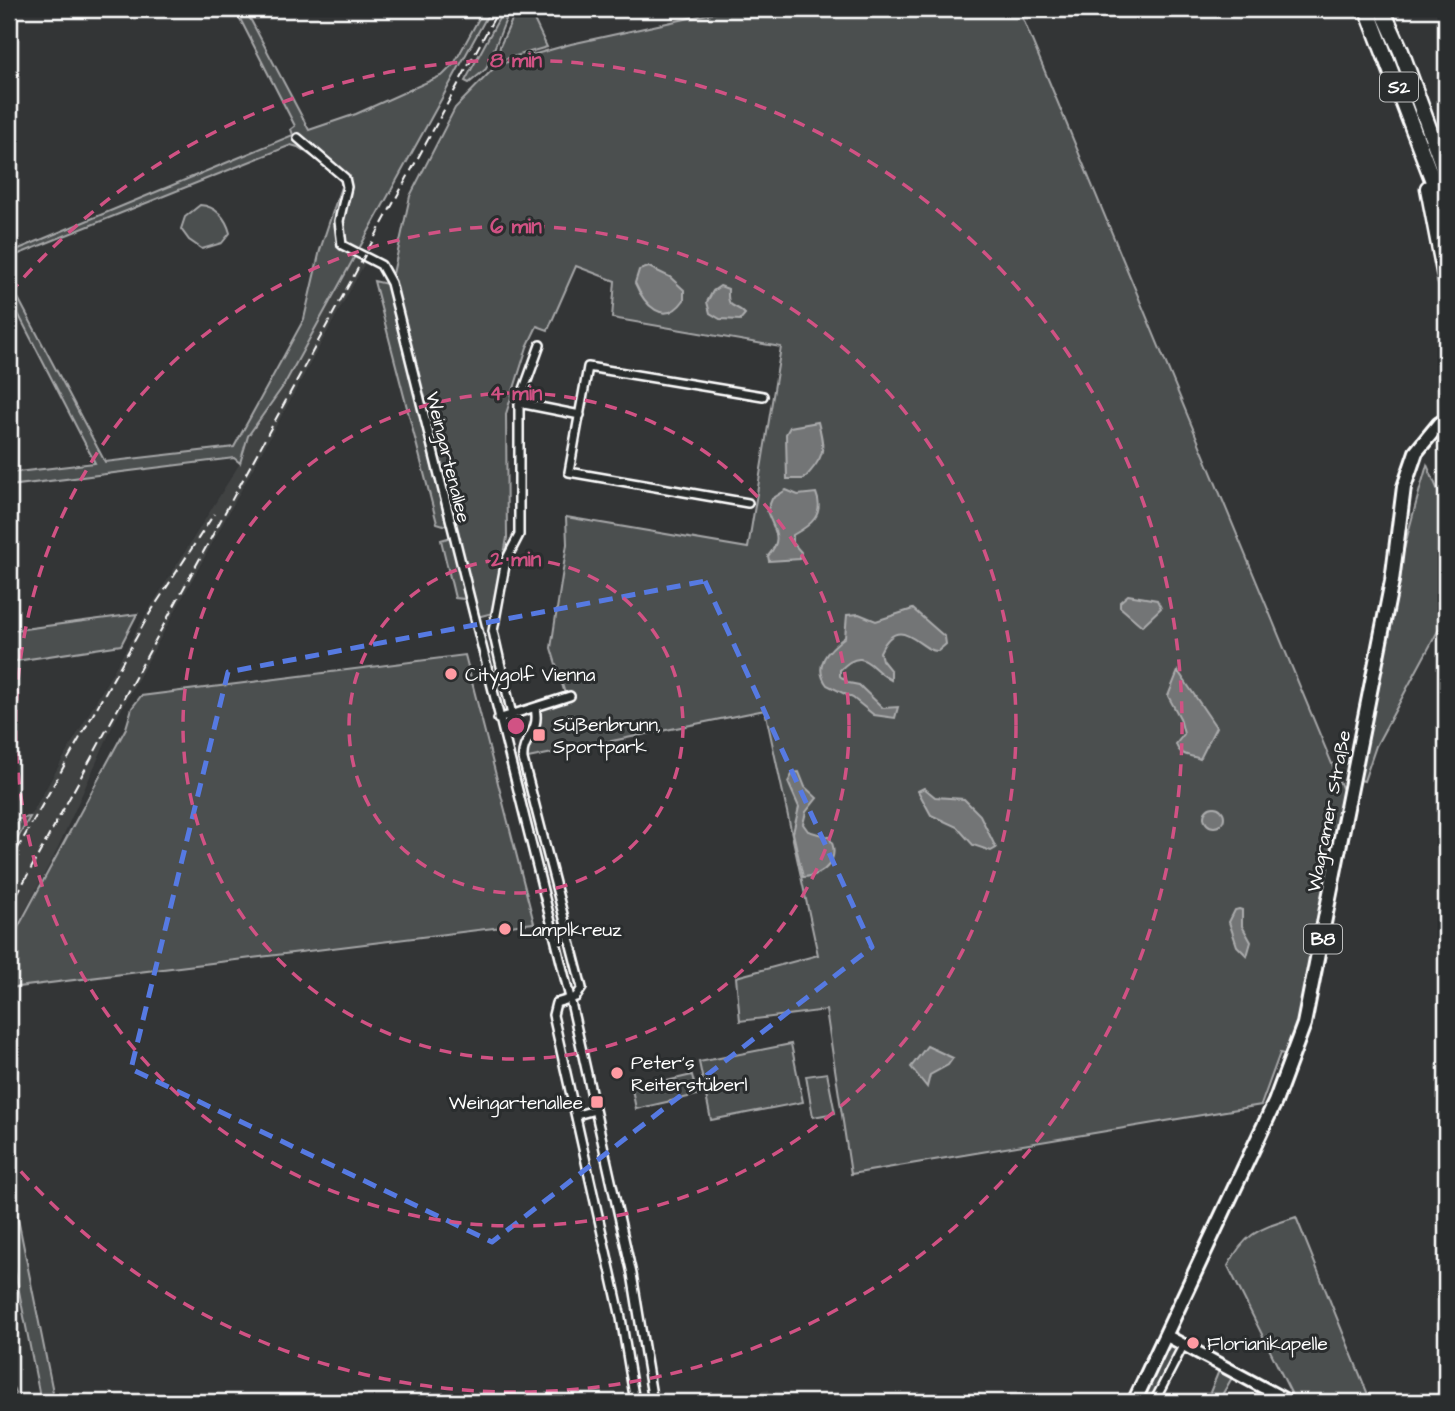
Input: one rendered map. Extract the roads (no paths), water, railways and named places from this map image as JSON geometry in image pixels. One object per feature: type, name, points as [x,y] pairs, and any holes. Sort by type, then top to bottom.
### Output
[{"type":"highway","name":"S2","points":[[1367,9],[1446,175]]},
{"type":"highway","name":"S2","points":[[1382,9],[1401,51],[1438,163],[1446,215]]},
{"type":"highway","points":[[1438,163],[1424,173],[1446,282]]},
{"type":"main road","name":"Wagramer Straße","points":[[1397,552],[1404,487],[1410,465],[1426,438],[1446,420]]},
{"type":"main road","name":"Wagramer Straße","points":[[1167,1336],[1275,1102],[1304,1024],[1328,915],[1397,552],[1423,456],[1446,429]]},
{"type":"main road","name":"B8","points":[[1134,1402],[1167,1336]]},
{"type":"street","name":"Weingartenallee","points":[[298,138],[345,178],[347,187],[339,221],[342,245],[381,265],[391,283],[570,998],[632,1274],[653,1402]]},
{"type":"street","points":[[512,715],[493,631],[506,560],[519,536],[519,403],[540,345]]},
{"type":"street","points":[[748,503],[569,472],[588,368],[763,396]]},
{"type":"street","points":[[519,403],[580,415]]},
{"type":"street","points":[[498,719],[570,696]]},
{"type":"street","name":"Weingartenallee","points":[[536,709],[536,728],[524,745],[523,758],[582,988],[578,995],[556,1003],[553,1015],[621,1318],[635,1402]]},
{"type":"street","points":[[552,931],[567,928]]},
{"type":"street","points":[[577,1115],[595,1110]]},
{"type":"street","points":[[1167,1336],[1290,1402]]},
{"type":"street","points":[[1154,1402],[1184,1344]]},
{"type":"street","points":[[9,1391],[11,1402]]},
{"type":"railway","points":[[9,909],[499,9]]},
{"type":"railway","points":[[9,864],[150,613],[214,514]]},
{"type":"place","name":"Citygolf Vienna","points":[[451,674]]},
{"type":"place","name":"Süßenbrunn, Sportpark","points":[[539,735]]},
{"type":"place","name":"Lamplkreuz","points":[[505,929]]},
{"type":"place","name":"Peter's Reiterstüberl","points":[[617,1073]]},
{"type":"place","name":"Weingartenallee","points":[[597,1102]]},
{"type":"place","name":"Florianikapelle","points":[[1193,1343]]}]
